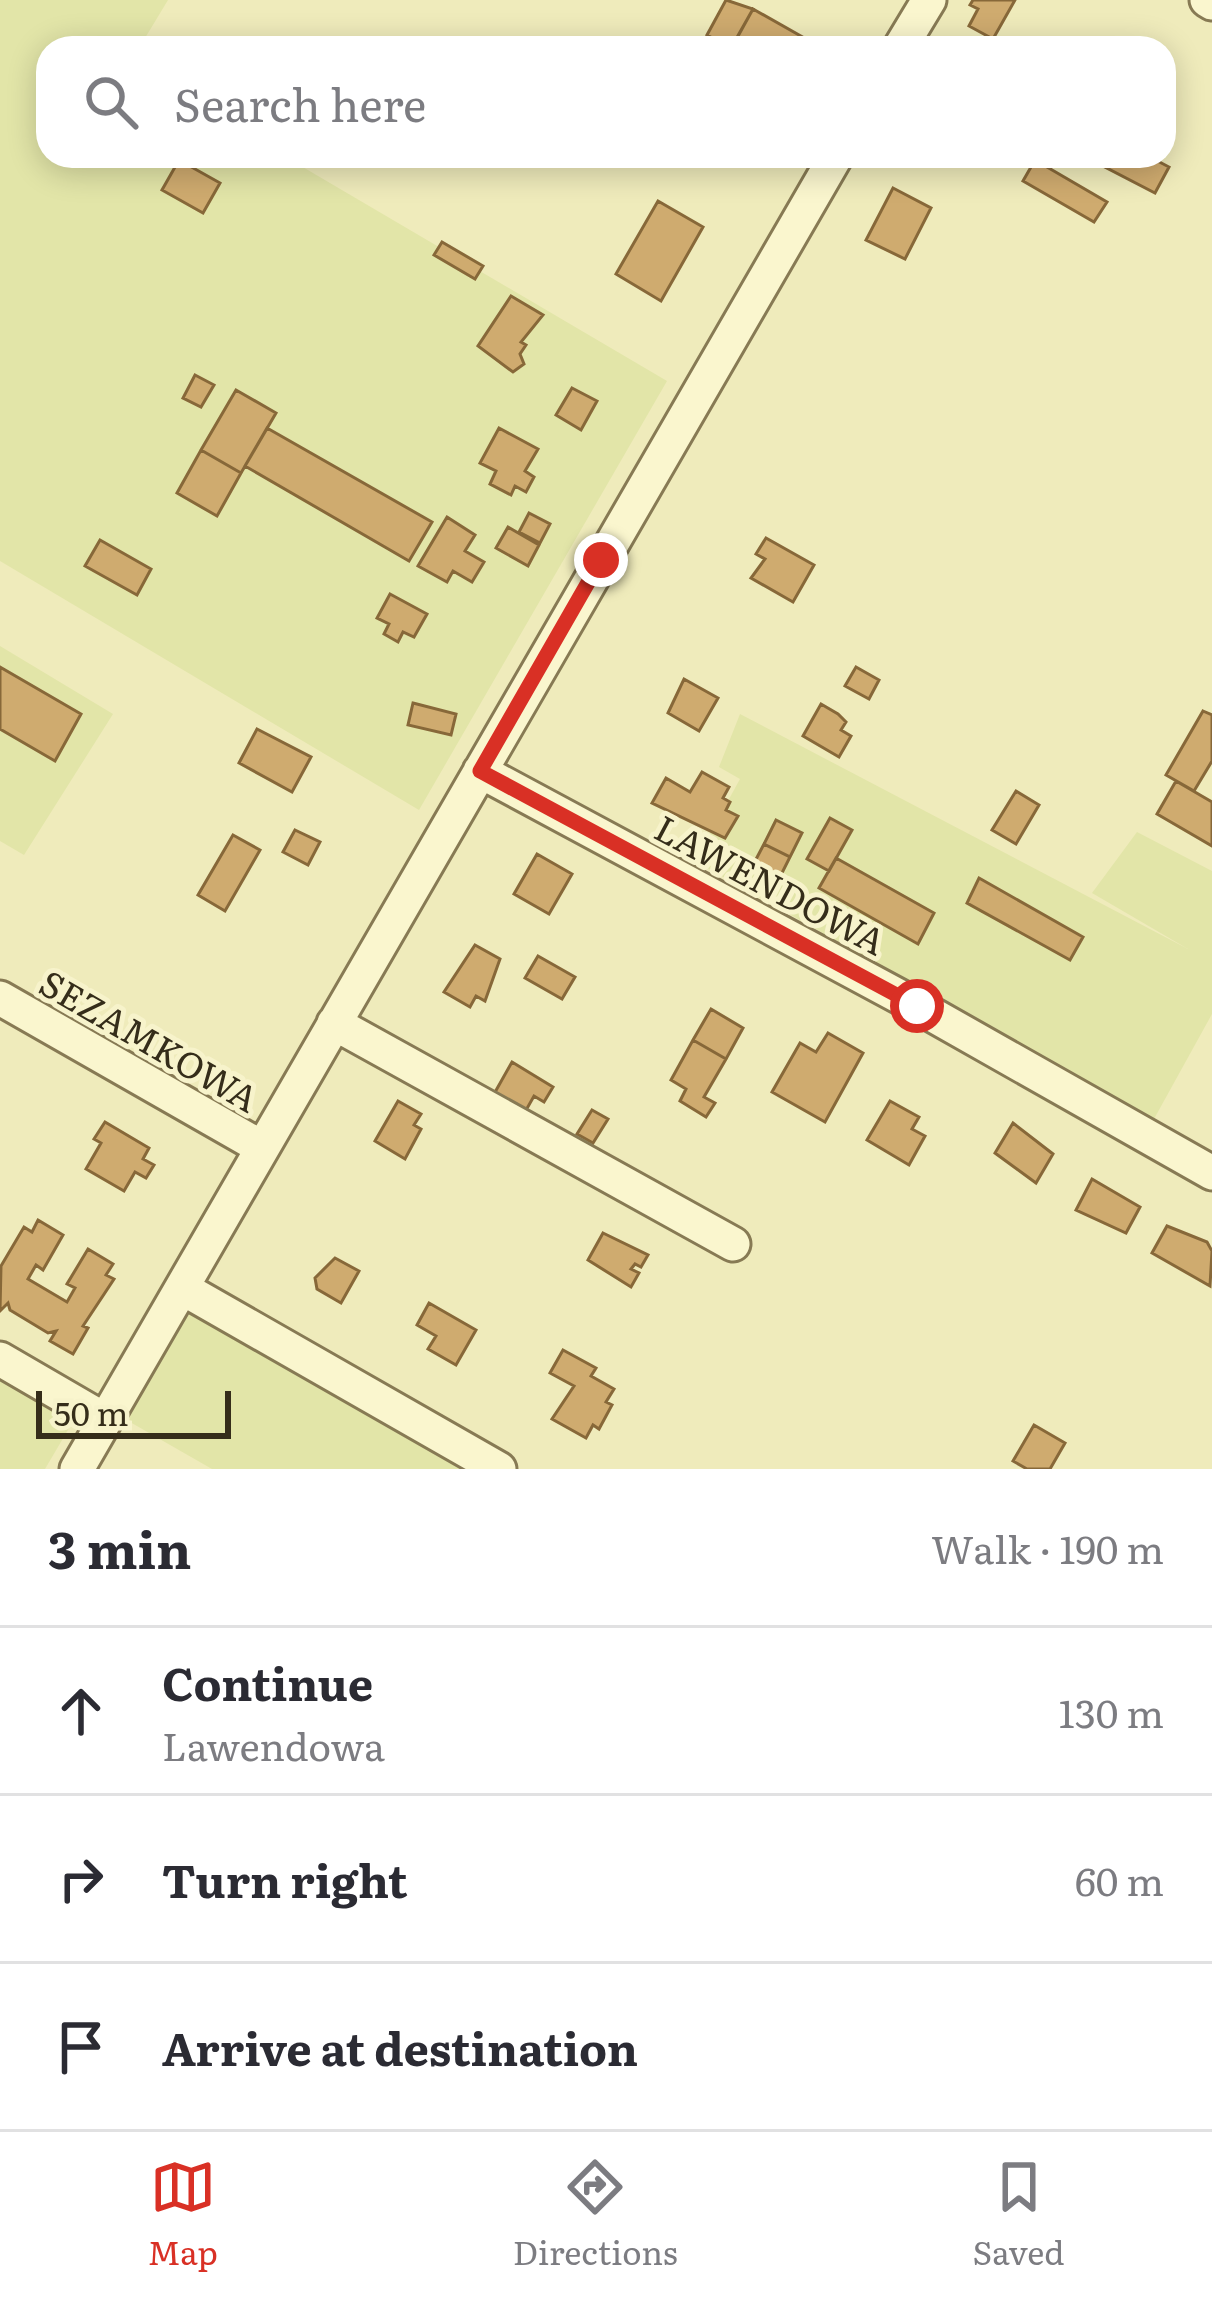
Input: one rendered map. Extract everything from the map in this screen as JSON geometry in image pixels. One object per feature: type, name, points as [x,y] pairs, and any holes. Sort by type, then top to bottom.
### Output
[{"type":"street","points":[[907,36],[929,0]]},
{"type":"street","points":[[77,1469],[829,168]]},
{"type":"street","name":"LAWENDOWA","points":[[480,771],[917,1006],[1212,1173]]},
{"type":"street","name":"SEZAMKOWA","points":[[0,998],[261,1147]]},
{"type":"street","points":[[334,1023],[733,1244]]},
{"type":"street","points":[[182,1288],[500,1469]]},
{"type":"street","points":[[0,1359],[105,1420]]},
{"type":"green space","points":[[0,0],[168,0],[146,36],[36,36],[36,168],[304,168],[667,381],[419,810],[0,561]]},
{"type":"green space","points":[[0,646],[113,714],[24,855],[0,841]]},
{"type":"green space","points":[[740,714],[1188,949],[1092,893],[1137,832],[1212,871],[1212,1014],[1154,1119],[695,861],[740,779],[719,767]]},
{"type":"green space","points":[[190,1305],[478,1469],[212,1469],[123,1418]]},
{"type":"green space","points":[[0,1374],[75,1418],[45,1469],[0,1469]]},
{"type":"building","points":[[726,0],[753,9],[738,36],[707,35]]},
{"type":"building","points":[[973,0],[1015,0],[995,36],[969,26],[978,9],[970,5]]},
{"type":"building","points":[[753,9],[801,36],[738,36]]},
{"type":"building","points":[[174,168],[193,168],[220,183],[203,213],[162,190]]},
{"type":"building","points":[[1030,168],[1049,168],[1107,202],[1094,222],[1023,181]]},
{"type":"building","points":[[1107,168],[1168,168],[1155,193]]},
{"type":"building","points":[[893,188],[931,208],[905,259],[866,240]]},
{"type":"building","points":[[658,201],[703,227],[661,301],[616,274]]},
{"type":"building","points":[[442,242],[483,266],[475,279],[434,255]]},
{"type":"building","points":[[511,296],[543,315],[521,342],[526,345],[520,354],[524,364],[513,372],[478,346]]},
{"type":"building","points":[[195,375],[214,385],[201,407],[183,398]]},
{"type":"building","points":[[572,388],[597,401],[581,430],[556,415]]},
{"type":"building","points":[[236,390],[276,413],[241,473],[201,450]]},
{"type":"building","points":[[267,428],[432,522],[409,561],[245,466]]},
{"type":"building","points":[[499,428],[538,449],[525,471],[534,477],[526,492],[515,486],[511,495],[490,484],[496,471],[480,463]]},
{"type":"building","points":[[201,450],[241,473],[217,516],[177,493]]},
{"type":"building","points":[[529,513],[550,524],[540,543],[519,532]]},
{"type":"building","points":[[447,517],[475,535],[465,551],[484,562],[472,582],[453,571],[447,582],[418,566]]},
{"type":"building","points":[[508,527],[539,545],[528,566],[496,548]]},
{"type":"building","points":[[766,538],[814,565],[793,602],[751,578],[765,559],[756,554]]},
{"type":"building","points":[[100,540],[151,569],[137,595],[85,566]]},
{"type":"building","points":[[390,594],[427,614],[414,637],[403,632],[398,642],[384,634],[389,624],[377,618]]},
{"type":"building","points":[[0,667],[81,714],[55,761],[0,729]]},
{"type":"building","points":[[856,667],[879,680],[869,699],[845,686]]},
{"type":"building","points":[[684,679],[718,698],[699,731],[668,713]]},
{"type":"building","points":[[413,703],[456,714],[451,735],[408,725]]},
{"type":"building","points":[[821,704],[846,722],[841,730],[851,736],[839,757],[803,736]]},
{"type":"building","points":[[1203,711],[1212,715],[1212,761],[1194,791],[1166,775]]},
{"type":"building","points":[[257,729],[311,757],[292,792],[239,763]]},
{"type":"building","points":[[702,772],[729,787],[723,798],[730,802],[726,810],[738,816],[725,838],[652,803],[666,778],[690,792]]},
{"type":"building","points":[[1176,781],[1212,802],[1212,846],[1157,814]]},
{"type":"building","points":[[1016,791],[1039,805],[1016,844],[992,830]]},
{"type":"building","points":[[830,818],[852,830],[829,871],[807,859]]},
{"type":"building","points":[[776,820],[802,833],[790,857],[764,844]]},
{"type":"building","points":[[295,830],[320,842],[308,865],[283,852]]},
{"type":"building","points":[[233,835],[260,850],[225,911],[198,895]]},
{"type":"building","points":[[764,844],[790,857],[778,881],[752,867]]},
{"type":"building","points":[[537,854],[572,874],[549,914],[514,894]]},
{"type":"building","points":[[836,858],[934,913],[918,944],[819,888]]},
{"type":"building","points":[[979,878],[1083,937],[1070,960],[967,903]]},
{"type":"building","points":[[475,945],[500,959],[485,1001],[476,996],[470,1007],[444,992]]},
{"type":"building","points":[[538,956],[575,977],[562,999],[525,978]]},
{"type":"building","points":[[711,1009],[743,1028],[726,1059],[693,1040]]},
{"type":"building","points":[[828,1033],[863,1053],[825,1122],[772,1092],[800,1043],[816,1052]]},
{"type":"building","points":[[693,1040],[726,1059],[704,1097],[715,1103],[706,1117],[680,1101],[686,1089],[671,1080]]},
{"type":"building","points":[[512,1062],[553,1087],[544,1102],[534,1096],[525,1112],[494,1094]]},
{"type":"building","points":[[398,1101],[421,1114],[414,1125],[421,1129],[405,1159],[375,1141]]},
{"type":"building","points":[[890,1101],[919,1117],[912,1129],[925,1136],[909,1165],[867,1140]]},
{"type":"building","points":[[592,1110],[608,1119],[593,1143],[577,1134]]},
{"type":"building","points":[[105,1122],[149,1148],[143,1159],[154,1165],[146,1178],[135,1172],[124,1191],[86,1169],[101,1143],[94,1139]]},
{"type":"building","points":[[1013,1123],[1053,1154],[1036,1183],[995,1153]]},
{"type":"building","points":[[1092,1179],[1140,1207],[1126,1233],[1076,1210]]},
{"type":"building","points":[[38,1220],[63,1235],[43,1270],[36,1265],[28,1279],[67,1302],[75,1288],[67,1284],[88,1249],[113,1264],[106,1275],[114,1279],[83,1326],[88,1328],[73,1354],[50,1341],[56,1331],[48,1333],[10,1310],[8,1303],[0,1311],[1,1266],[24,1227],[32,1232]]},
{"type":"building","points":[[1167,1226],[1207,1242],[1212,1251],[1210,1286],[1152,1253]]},
{"type":"building","points":[[603,1233],[648,1255],[641,1267],[635,1264],[631,1269],[639,1273],[631,1287],[588,1260]]},
{"type":"building","points":[[335,1258],[359,1271],[341,1303],[317,1289],[315,1278]]},
{"type":"building","points":[[429,1303],[476,1330],[456,1365],[428,1349],[436,1336],[417,1325]]},
{"type":"building","points":[[563,1350],[596,1368],[591,1376],[614,1389],[606,1402],[612,1405],[599,1429],[593,1425],[586,1438],[552,1419],[574,1386],[550,1373]]},
{"type":"building","points":[[1034,1425],[1065,1443],[1050,1469],[1027,1469],[1013,1461]]},
{"type":"route","points":[[601,560],[480,771],[917,1006]]}]
